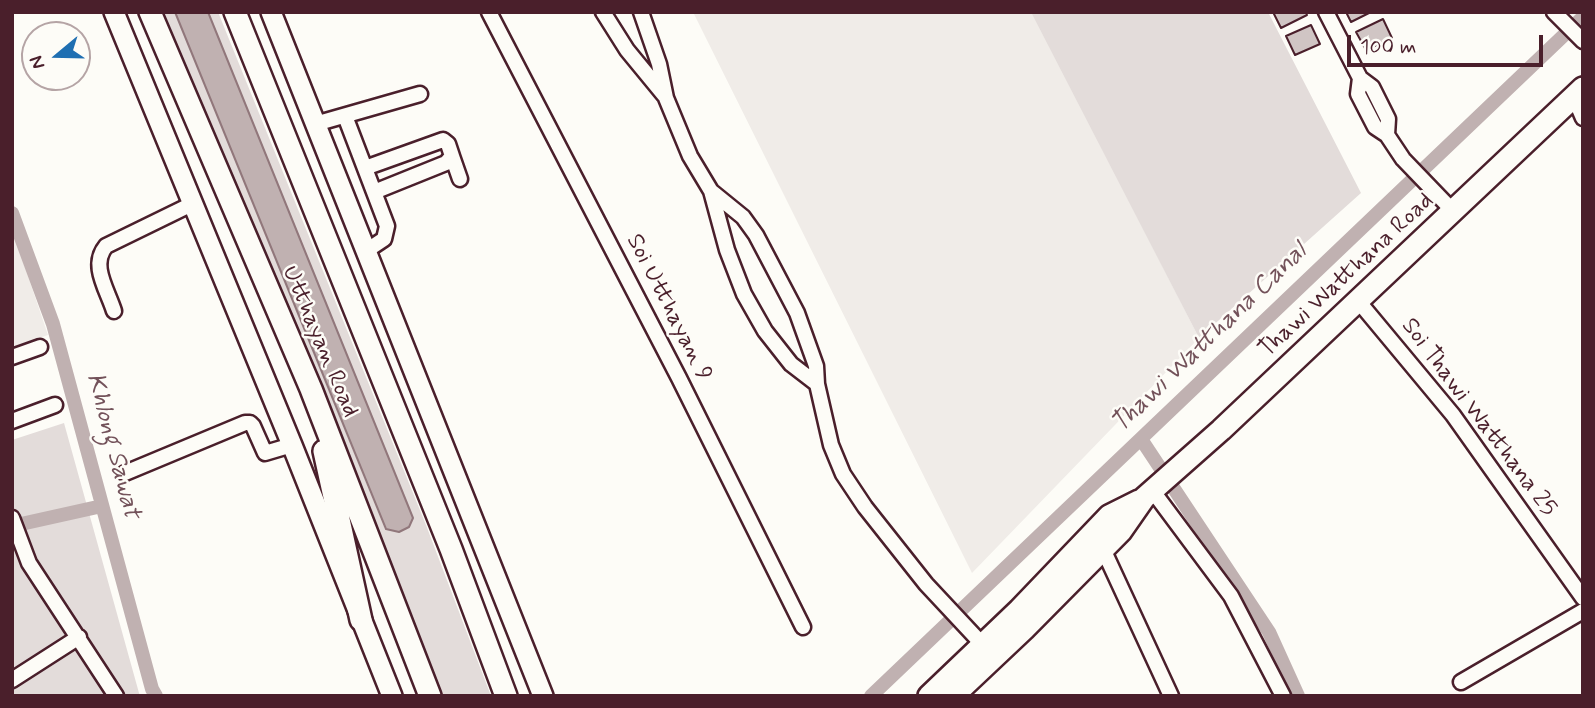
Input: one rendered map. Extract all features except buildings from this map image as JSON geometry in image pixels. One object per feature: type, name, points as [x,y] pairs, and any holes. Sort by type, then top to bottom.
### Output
[{"type":"main road","points":[[135,12],[171,63]]},
{"type":"main road","name":"Utthayan Road","points":[[150,12],[311,389],[430,696]]},
{"type":"main road","name":"Utthayan Road","points":[[235,12],[451,549],[506,696]]},
{"type":"main road","points":[[245,12],[258,66]]},
{"type":"main road","name":"Thawi Watthana Road","points":[[953,696],[1121,531],[1158,485],[1359,302],[1578,92]]},
{"type":"main road","points":[[311,389],[362,620]]},
{"type":"main road","name":"Thawi Watthana Road","points":[[929,696],[983,645],[1109,516],[1158,485]]},
{"type":"street","points":[[114,12],[392,696]]},
{"type":"street","points":[[271,12],[543,696]]},
{"type":"street","name":"Soi Utthayan 9","points":[[489,12],[679,378],[803,628]]},
{"type":"street","points":[[603,12],[627,50],[666,98]]},
{"type":"street","points":[[640,12],[659,64],[666,98],[690,156],[711,191],[727,250],[744,294],[765,331],[790,364],[817,384]]},
{"type":"street","points":[[1326,12],[1360,78],[1358,94],[1375,127],[1387,135],[1403,159],[1454,212]]},
{"type":"street","points":[[1554,12],[1583,41]]},
{"type":"street","points":[[1578,92],[1583,118]]},
{"type":"street","points":[[316,124],[420,94]]},
{"type":"street","points":[[345,116],[387,226],[384,239],[366,251]]},
{"type":"street","points":[[365,168],[443,141],[448,144],[460,179]]},
{"type":"street","points":[[374,192],[446,163],[452,156]]},
{"type":"street","points":[[711,191],[743,218],[756,235],[779,278],[811,350],[831,446],[843,474],[865,507],[916,571],[983,645]]},
{"type":"street","points":[[114,310],[98,266],[100,254],[106,246],[192,204]]},
{"type":"street","name":"Soi Thawi Watthana 25","points":[[1359,302],[1453,415],[1583,598]]},
{"type":"street","points":[[12,357],[40,347]]},
{"type":"street","points":[[12,421],[55,405]]},
{"type":"street","points":[[125,473],[245,423],[253,426],[265,453],[292,445]]},
{"type":"street","points":[[1158,485],[1231,596],[1282,694]]},
{"type":"street","points":[[12,518],[29,564],[116,696]]},
{"type":"street","points":[[1103,549],[1171,696]]},
{"type":"street","points":[[1461,682],[1583,611]]},
{"type":"street","points":[[12,680],[79,638]]},
{"type":"shaded area","points":[[164,12],[175,12],[385,529],[413,518],[208,12],[218,12],[426,525],[491,696],[440,696],[382,544]]},
{"type":"shaded area","points":[[175,12],[208,12],[413,518],[409,527],[399,532],[386,529]]},
{"type":"shaded area","points":[[693,12],[1033,12],[1199,338],[972,573]]},
{"type":"shaded area","points":[[1031,12],[1268,12],[1361,193],[1199,338]]},
{"type":"shaded area","points":[[12,229],[48,335],[12,347]]},
{"type":"shaded area","points":[[64,423],[140,696],[12,696],[12,440]]},
{"type":"waterway","name":"Thawi Watthana Canal","points":[[871,696],[1583,17]]},
{"type":"waterway","name":"Khlong Sawat","points":[[12,213],[53,324],[156,696]]},
{"type":"waterway","points":[[1141,439],[1269,632],[1298,696]]},
{"type":"waterway","points":[[12,526],[102,506]]}]
